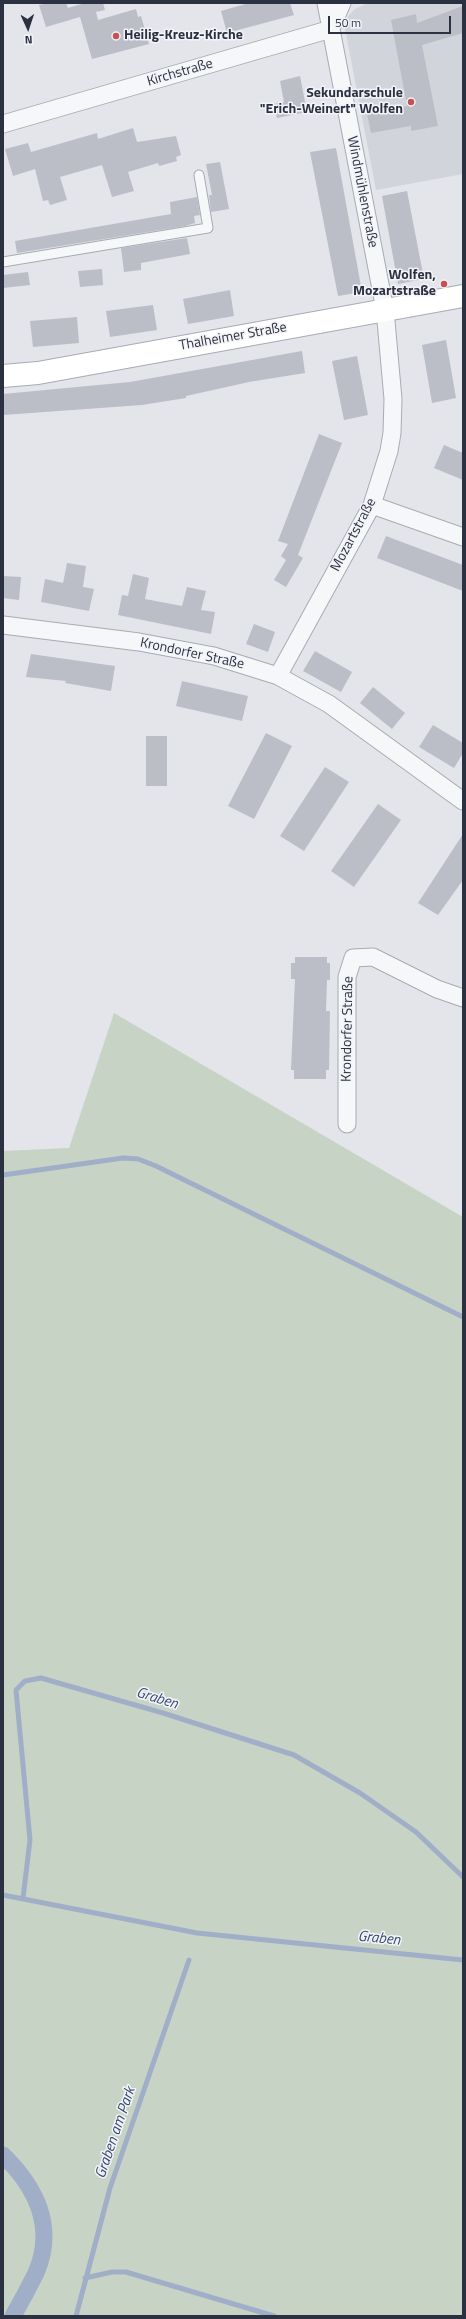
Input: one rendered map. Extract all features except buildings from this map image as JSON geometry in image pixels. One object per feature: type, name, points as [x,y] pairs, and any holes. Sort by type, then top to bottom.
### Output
[{"type":"street","name":"Windmühlenstraße","points":[[326,3],[385,310]]},
{"type":"street","points":[[331,28],[342,3]]},
{"type":"street","name":"Kirchstraße","points":[[3,124],[331,28]]},
{"type":"street","name":"Thalheimer Straße","points":[[3,376],[38,373],[463,296]]},
{"type":"street","name":"Mozartstraße","points":[[278,676],[372,505],[389,451],[392,433],[393,400],[385,310]]},
{"type":"street","points":[[372,505],[463,537]]},
{"type":"street","name":"Krondorfer Straße","points":[[3,625],[139,642],[178,649],[236,662],[278,676],[329,704],[463,800]]},
{"type":"street","name":"Krondorfer Straße","points":[[347,1124],[347,978],[353,958],[373,957],[437,989],[463,998]]},
{"type":"lane","points":[[3,262],[208,228],[199,175]]},
{"type":"shaded area","name":"Sekundarschule \"Erich-Weinert\" Wolfen","points":[[368,3],[463,3],[463,174],[376,190],[345,29],[346,20],[349,15],[355,9]]},
{"type":"green space","points":[[114,1013],[463,1217],[463,2316],[3,2316],[3,1151],[69,1148]]},
{"type":"waterway","points":[[3,1175],[123,1158],[138,1159],[156,1166],[463,1317]]},
{"type":"waterway","name":"Graben","points":[[23,1898],[30,1840],[16,1690],[25,1681],[41,1678],[163,1713],[294,1755],[360,1793],[416,1832],[463,1877]]},
{"type":"waterway","name":"Graben","points":[[3,1895],[197,1933],[463,1960]]},
{"type":"waterway","name":"Graben am Park","points":[[76,2316],[110,2188],[189,1960]]},
{"type":"waterway","points":[[3,2155],[15,2167],[33,2194],[43,2224],[44,2240],[42,2256],[36,2273],[13,2316]]},
{"type":"waterway","points":[[85,2278],[112,2272],[126,2272],[274,2316]]},
{"type":"place","name":"Heilig-Kreuz-Kirche","points":[[116,36]]},
{"type":"place","name":"Sekundarschule \"Erich-Weinert\" Wolfen","points":[[411,102]]},
{"type":"place","name":"Wolfen, Mozartstraße","points":[[444,284]]}]
